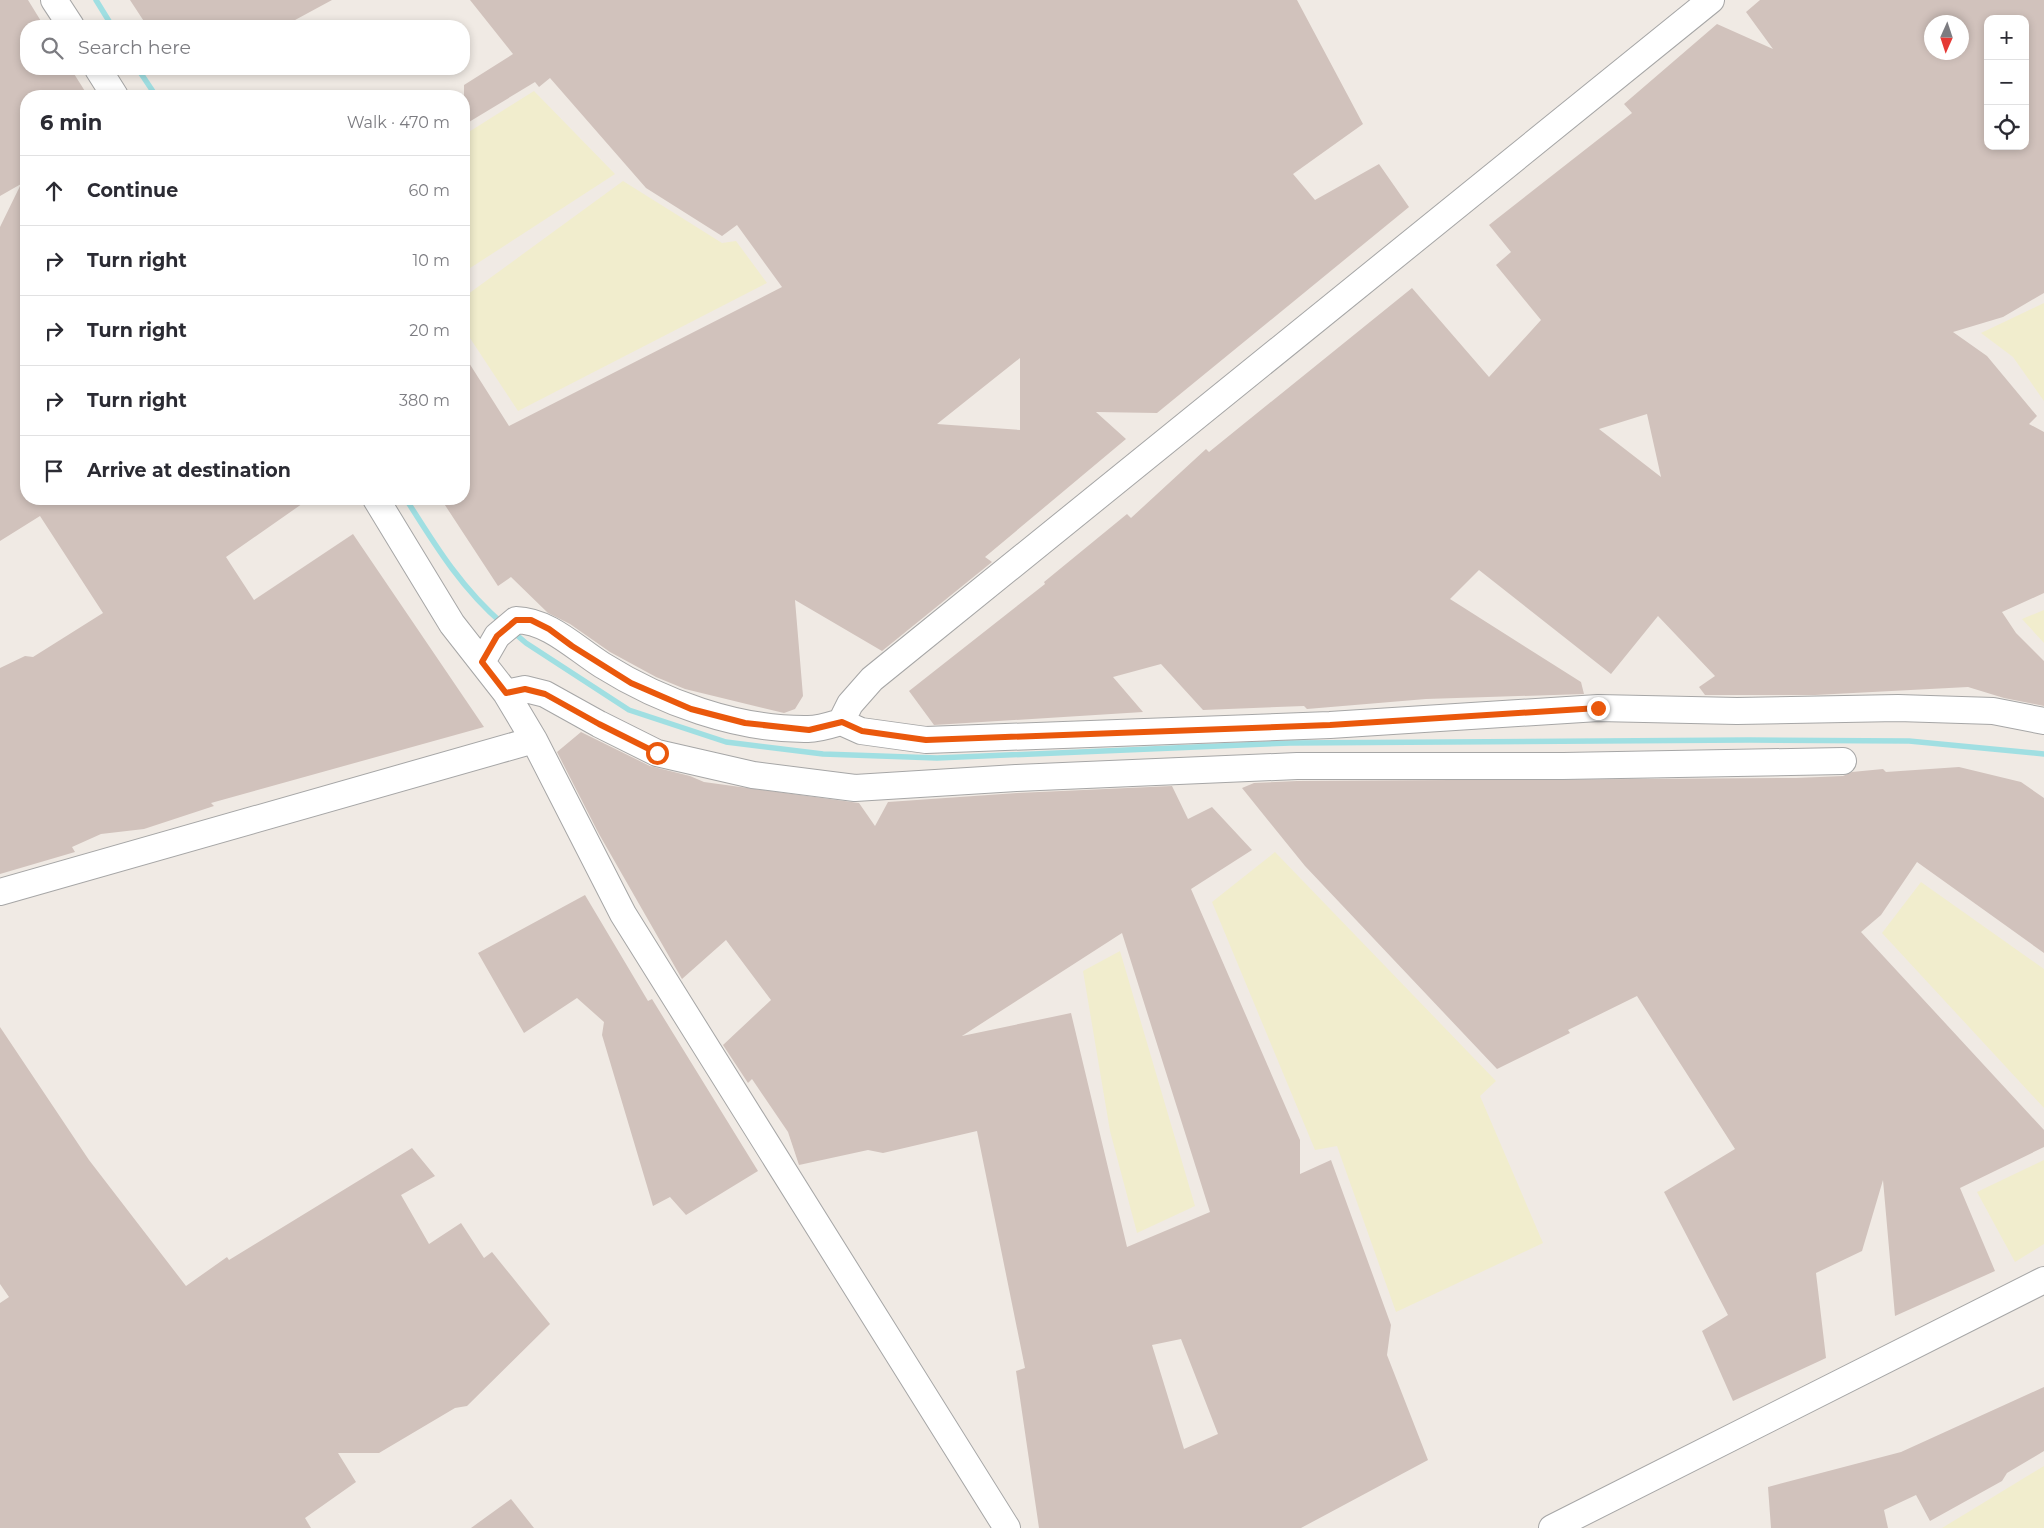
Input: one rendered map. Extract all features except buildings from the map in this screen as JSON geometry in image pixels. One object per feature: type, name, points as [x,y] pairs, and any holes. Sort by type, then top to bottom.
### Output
[{"type":"street","points":[[54,0],[67,20]]},
{"type":"street","points":[[842,722],[850,704],[872,679],[1711,0]]},
{"type":"street","points":[[102,75],[111,90]]},
{"type":"street","points":[[380,505],[452,624],[506,693],[534,740],[623,914],[1007,1528]]},
{"type":"street","points":[[482,662],[497,636],[516,620],[531,620],[549,629],[572,646],[631,683],[691,709],[745,723],[809,730],[842,722],[862,731],[926,740],[1330,725],[1598,708],[1737,711],[1898,708],[1993,711],[2044,721]]},
{"type":"street","points":[[506,693],[525,689],[545,694],[657,753],[753,775],[855,788],[1016,778],[1297,766],[1563,766],[1843,761]]},
{"type":"street","points":[[0,892],[534,740]]},
{"type":"street","points":[[1552,1528],[2044,1280]]},
{"type":"shaded area","points":[[534,91],[615,174],[470,268],[470,131]]},
{"type":"shaded area","points":[[623,181],[722,243],[736,241],[767,283],[518,411],[470,338],[470,293]]},
{"type":"shaded area","points":[[2044,303],[2044,401],[2013,357],[1981,333]]},
{"type":"shaded area","points":[[2044,610],[2044,643],[2022,619]]},
{"type":"shaded area","points":[[1275,852],[1496,1081],[1480,1096],[1543,1243],[1396,1312],[1337,1146],[1315,1150],[1212,902]]},
{"type":"shaded area","points":[[1921,882],[2044,969],[2044,1108],[1882,933]]},
{"type":"shaded area","points":[[1120,951],[1195,1206],[1137,1233],[1110,1131],[1083,971]]},
{"type":"shaded area","points":[[2044,1160],[2044,1244],[2015,1262],[1977,1192]]},
{"type":"shaded area","points":[[2044,1466],[2044,1528],[1942,1528]]},
{"type":"waterway","points":[[96,0],[108,20]]},
{"type":"waterway","points":[[142,75],[152,90]]},
{"type":"waterway","points":[[410,505],[461,581],[503,624]]},
{"type":"waterway","points":[[512,631],[526,643],[629,710],[726,742],[823,754],[937,758],[1290,743],[1749,740],[1909,741],[2044,754]]},
{"type":"route","points":[[657,753],[545,694],[525,689],[506,693],[482,662],[497,636],[516,620],[531,620],[549,629],[572,646],[631,683],[691,709],[745,723],[809,730],[842,722],[862,731],[926,740],[1083,732],[1330,725],[1598,708]]}]
